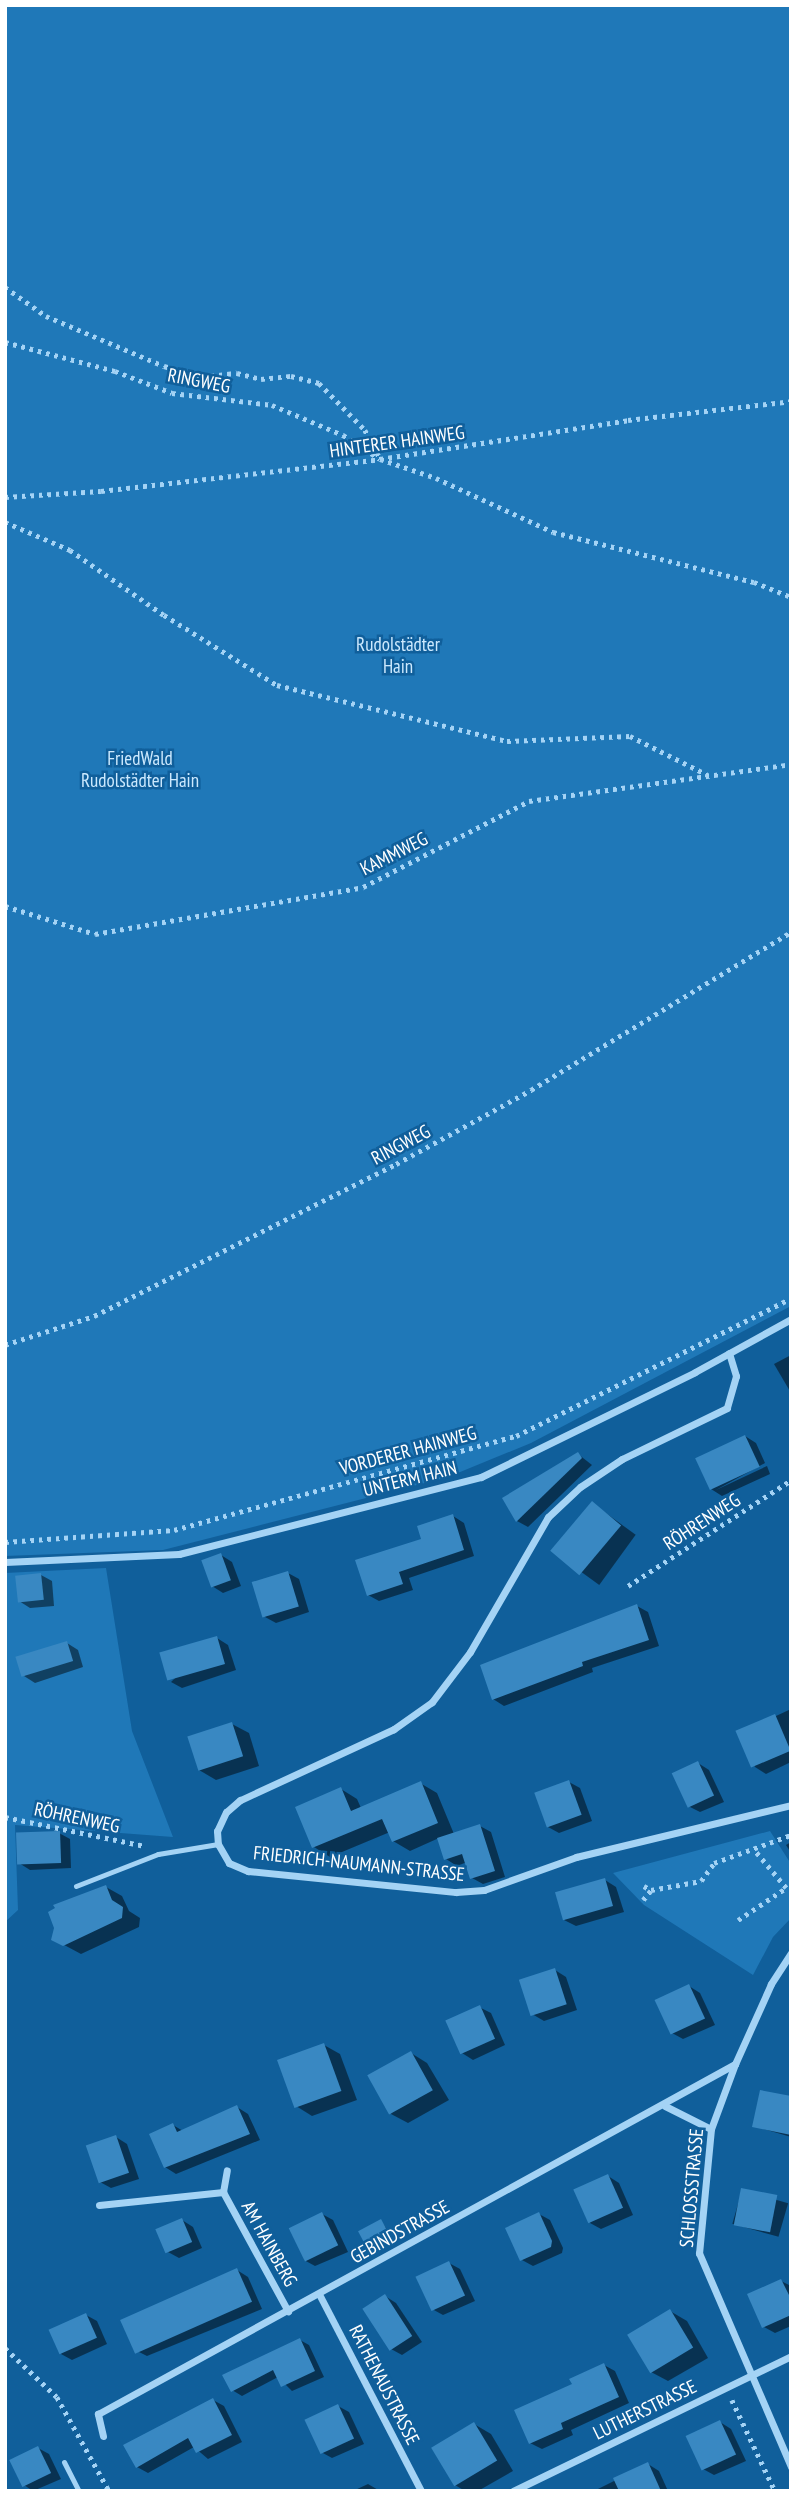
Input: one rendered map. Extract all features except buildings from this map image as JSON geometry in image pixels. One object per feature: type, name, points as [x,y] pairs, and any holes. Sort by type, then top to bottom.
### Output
[{"type":"street","name":"UNTERM HAIN","points":[[5,1562],[179,1554],[481,1477],[729,1353],[791,1319]]},
{"type":"street","points":[[218,1844],[216,1831],[226,1812],[240,1800],[394,1729],[432,1702],[470,1652],[548,1517],[580,1487],[622,1459],[727,1408],[736,1376],[729,1353]]},
{"type":"street","name":"FRIEDRICH-NAUMANN-STRASSE","points":[[218,1844],[229,1863],[248,1871],[470,1891],[503,1886],[576,1857],[791,1805]]},
{"type":"street","name":"SCHLOSSSTRASSE","points":[[791,1953],[771,1984],[734,2064],[711,2129],[699,2253],[791,2467]]},
{"type":"street","name":"GEBINDSTRASSE","points":[[103,2436],[98,2414],[665,2106],[734,2064]]},
{"type":"street","points":[[665,2106],[711,2129]]},
{"type":"street","points":[[223,2192],[227,2170]]},
{"type":"street","name":"AM HAINBERG","points":[[99,2205],[223,2192],[288,2311]]},
{"type":"street","name":"RATHENAUSTRASSE","points":[[320,2294],[421,2491]]},
{"type":"street","name":"LUTHERSTRASSE","points":[[513,2491],[791,2357]]},
{"type":"lane","points":[[76,1886],[158,1854],[218,1844]]},
{"type":"lane","points":[[64,2462],[79,2491]]},
{"type":"path","points":[[5,287],[46,316],[164,366],[202,377],[237,373],[261,379],[291,376],[319,383],[365,430],[380,459],[436,478],[553,532],[754,582],[791,597]]},
{"type":"path","name":"RINGWEG","points":[[5,342],[116,371],[172,393],[272,405],[342,435],[380,459]]},
{"type":"path","name":"HINTERER HAINWEG","points":[[5,496],[101,491],[380,459],[628,420],[791,401]]},
{"type":"path","points":[[5,522],[70,550],[164,615],[277,685],[507,741],[630,736],[708,775]]},
{"type":"path","name":"KAMMWEG","points":[[5,906],[96,934],[363,887],[529,801],[791,764]]},
{"type":"path","name":"RINGWEG","points":[[5,1345],[94,1316],[396,1164],[531,1090],[791,932]]},
{"type":"path","name":"VORDERER HAINWEG","points":[[5,1542],[174,1530],[516,1436],[791,1298]]},
{"type":"path","name":"RÖHRENWEG","points":[[628,1586],[791,1480]]},
{"type":"path","name":"RÖHRENWEG","points":[[5,1817],[144,1845]]},
{"type":"path","points":[[644,1886],[651,1890],[701,1881],[714,1863],[791,1835]]},
{"type":"path","points":[[738,1920],[786,1888],[754,1850]]},
{"type":"path","points":[[643,1900],[651,1890]]},
{"type":"path","points":[[5,2347],[57,2397],[109,2491]]},
{"type":"path","points":[[726,2388],[775,2491]]},
{"type":"green space","name":"Rudolstädter Hain","points":[[5,5],[791,5],[791,1306],[531,1443],[448,1477],[163,1550],[5,1556]]},
{"type":"green space","points":[[106,1568],[132,1731],[173,1837],[15,1825],[18,1910],[5,1922],[5,1573]]},
{"type":"green space","points":[[770,1831],[791,1864],[791,1918],[773,1937],[753,1975],[644,1905],[613,1873]]},
{"type":"park label","name":"FriedWald Rudolstädter Hain","points":[[140,770]]}]
